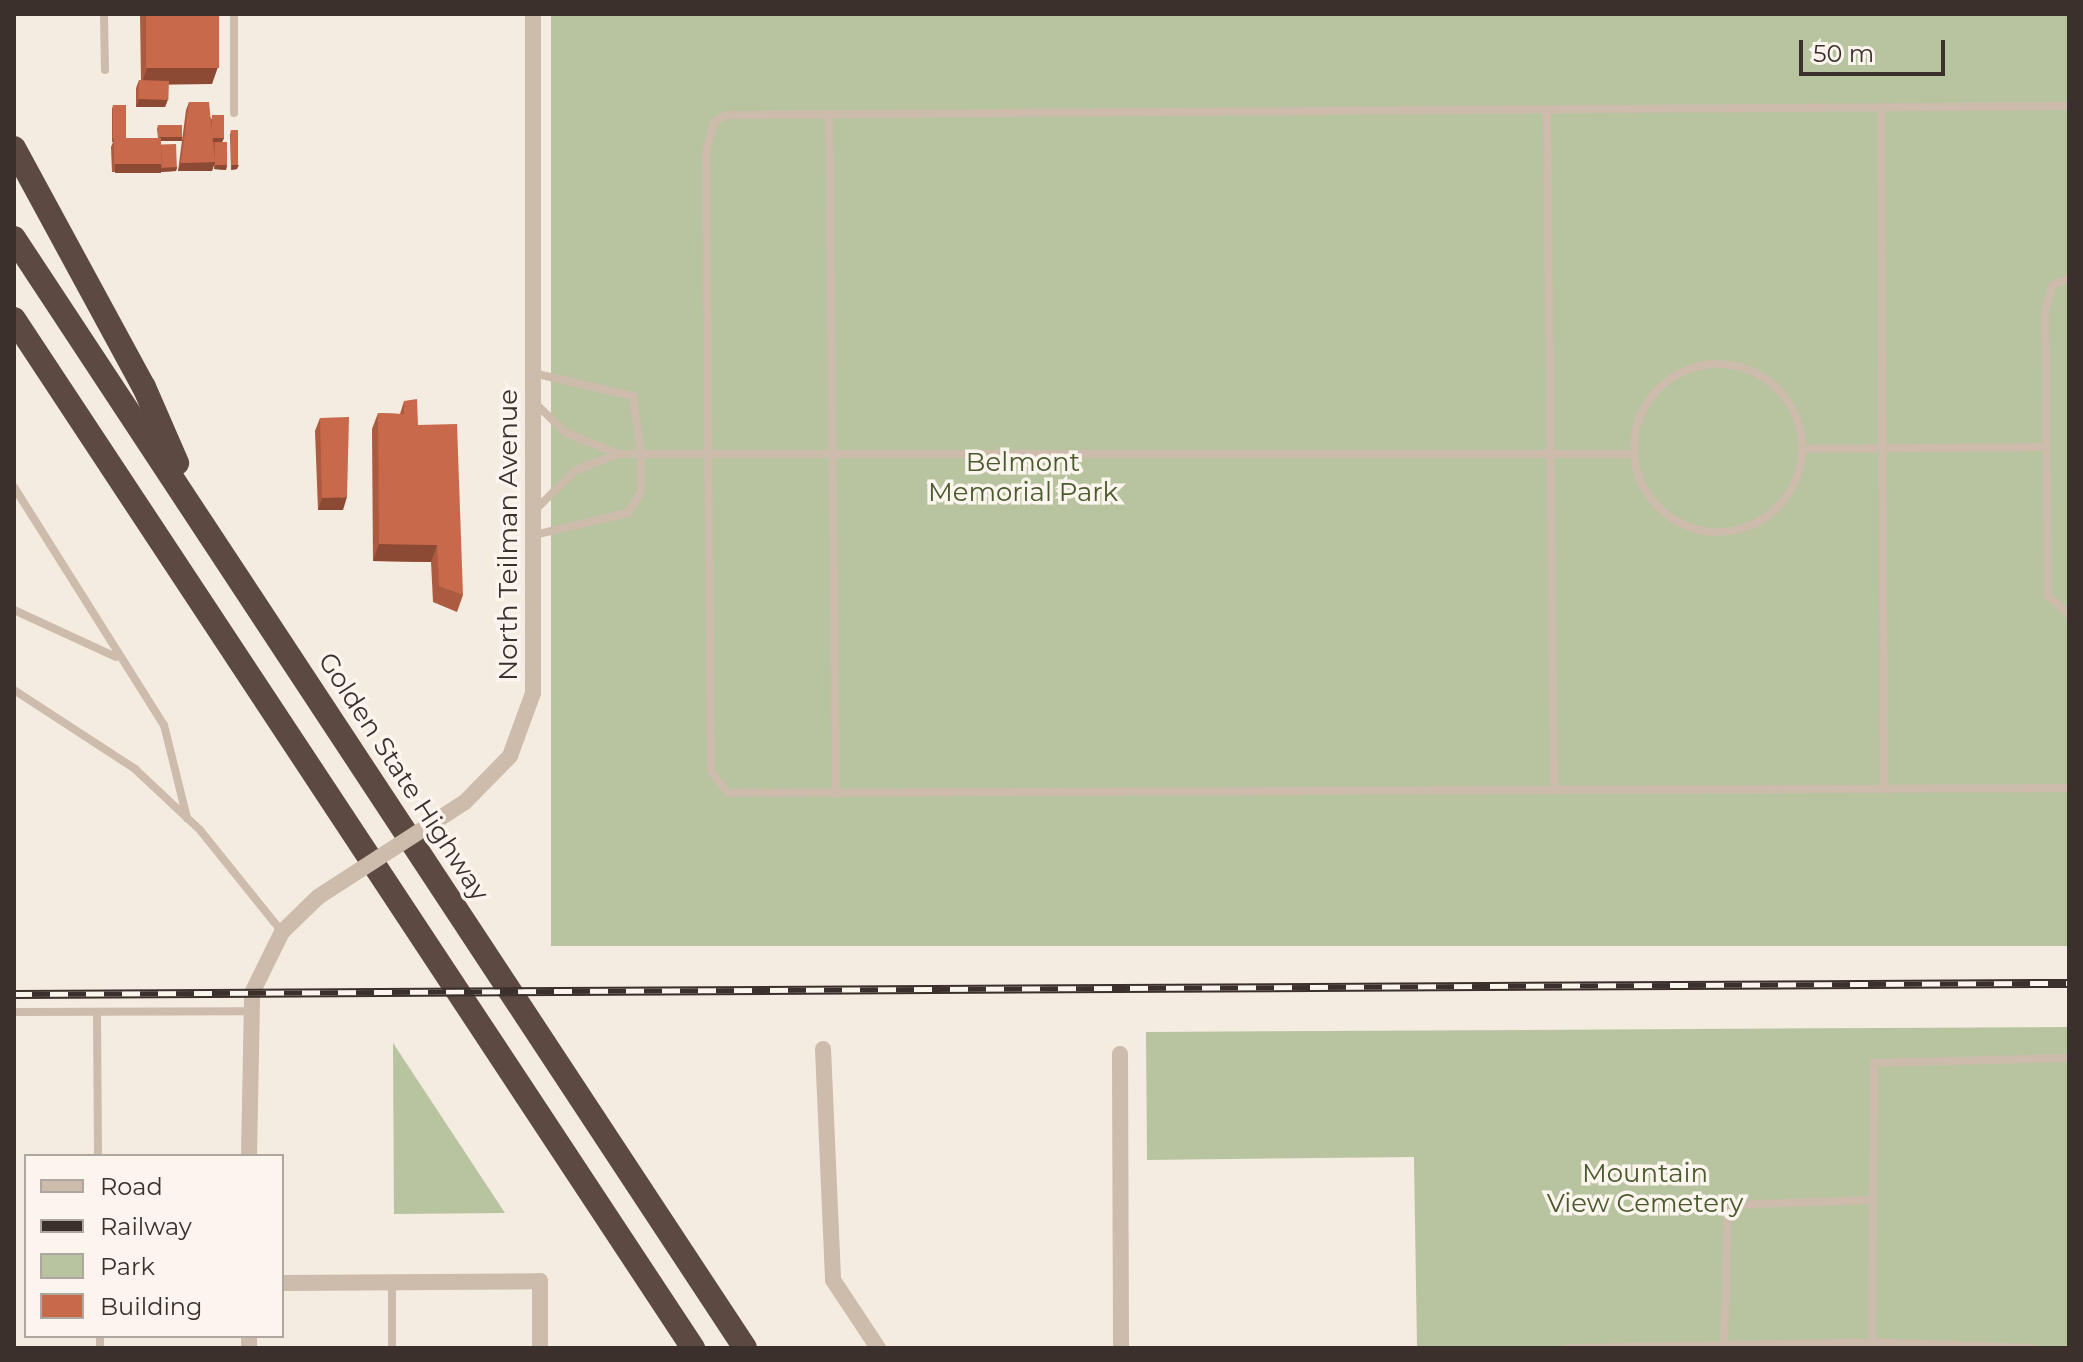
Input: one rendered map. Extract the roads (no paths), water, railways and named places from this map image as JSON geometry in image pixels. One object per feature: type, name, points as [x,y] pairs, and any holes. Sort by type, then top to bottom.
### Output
[{"type":"highway","points":[[14,148],[144,387],[203,524]]},
{"type":"highway","name":"Golden State Highway","points":[[14,238],[747,1348]]},
{"type":"highway","points":[[14,319],[662,1299],[691,1348]]},
{"type":"highway","points":[[14,347],[257,690]]},
{"type":"street","name":"North Teilman Avenue","points":[[249,1154],[249,1018],[255,979],[282,932],[318,897],[465,802],[497,773],[528,716],[534,535],[533,14]]},
{"type":"street","points":[[823,1049],[833,1280],[878,1348]]},
{"type":"street","points":[[1120,1054],[1121,1348]]},
{"type":"street","points":[[284,1283],[540,1281],[540,1348]]},
{"type":"lane","points":[[104,14],[105,70]]},
{"type":"lane","points":[[234,14],[234,113]]},
{"type":"lane","points":[[2069,106],[1547,112],[726,115],[707,135],[711,772],[728,793],[2069,788]]},
{"type":"lane","points":[[1881,107],[1884,789]]},
{"type":"lane","points":[[1547,112],[1554,789]]},
{"type":"lane","points":[[829,114],[836,794]]},
{"type":"lane","points":[[2069,278],[2047,296],[2046,447],[2048,596],[2069,614]]},
{"type":"lane","points":[[1720,364],[1764,377],[1781,392],[1802,449],[1786,499],[1770,515],[1728,532],[1683,525],[1664,513],[1638,476],[1634,454],[1635,430],[1657,390],[1675,375],[1720,364]]},
{"type":"lane","points":[[533,373],[633,396],[641,454],[641,492],[628,513],[534,535]]},
{"type":"lane","points":[[533,401],[566,433],[619,454]]},
{"type":"lane","points":[[1802,449],[2046,447]]},
{"type":"lane","points":[[534,512],[576,470],[619,454],[1551,451],[1634,454]]},
{"type":"lane","points":[[14,487],[117,657],[164,725],[187,818]]},
{"type":"lane","points":[[14,610],[117,657]]},
{"type":"lane","points":[[14,690],[135,769],[187,818],[282,932]]},
{"type":"lane","points":[[14,1012],[249,1018]]},
{"type":"lane","points":[[97,1012],[98,1154]]},
{"type":"lane","points":[[1872,1345],[1874,1063],[2069,1058]]},
{"type":"lane","points":[[1724,1346],[1728,1205],[1872,1200]]},
{"type":"lane","points":[[392,1282],[392,1348]]},
{"type":"lane","points":[[1567,1348],[1872,1345],[2033,1348]]},
{"type":"railway","points":[[14,994],[2069,983]]},
{"type":"park label","name":"Belmont Memorial Park","points":[[1023,478]]},
{"type":"park label","name":"Mountain View Cemetery","points":[[1645,1189]]}]
